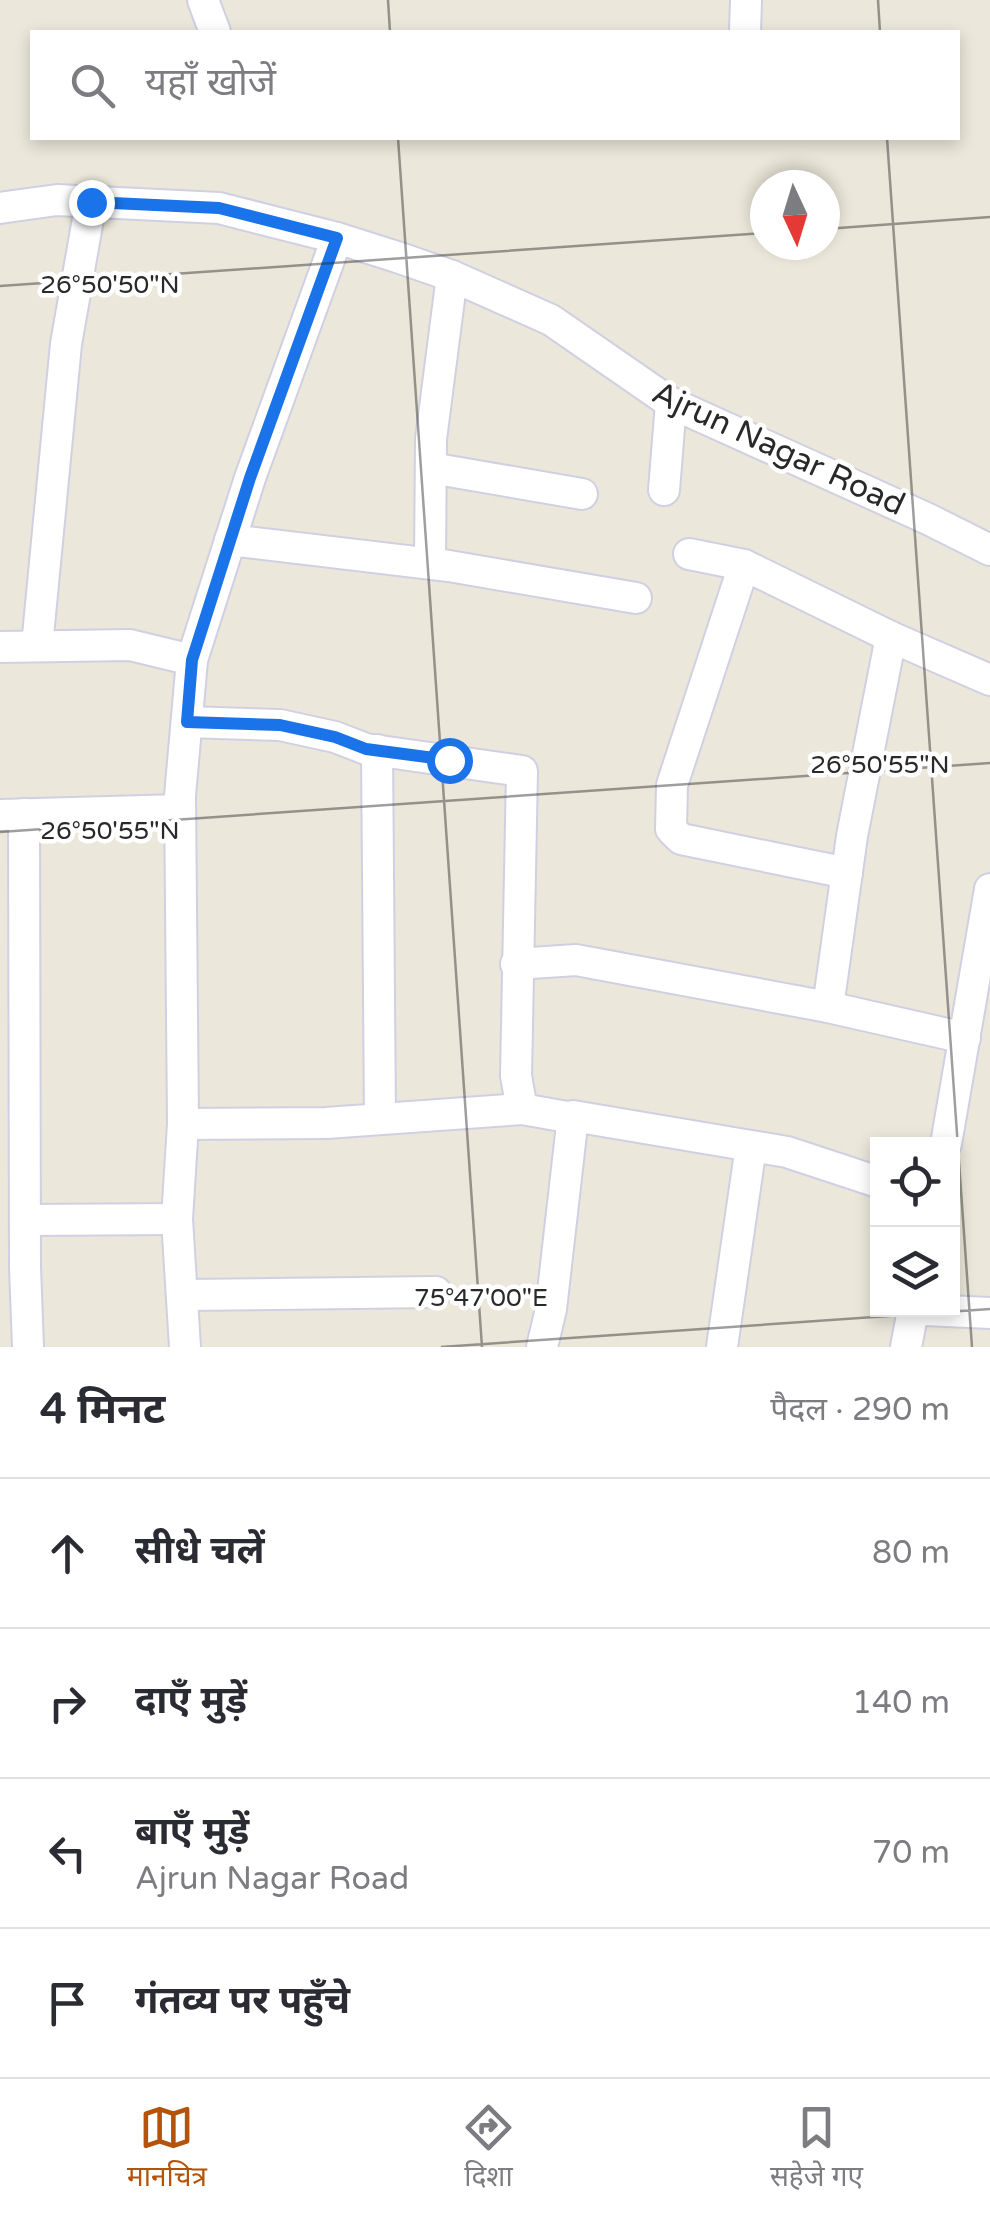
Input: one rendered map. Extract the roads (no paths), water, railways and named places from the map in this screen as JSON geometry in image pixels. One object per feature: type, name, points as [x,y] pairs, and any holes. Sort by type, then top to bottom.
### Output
[{"type":"street","points":[[203,0],[214,30]]},
{"type":"street","points":[[744,30],[746,0]]},
{"type":"street","name":"Ajrun Nagar Road","points":[[0,208],[57,200],[219,208],[337,238],[452,276],[550,320],[671,404],[990,550]]},
{"type":"street","points":[[37,646],[66,344],[91,202]]},
{"type":"street","points":[[184,1347],[176,1218],[183,1124],[180,810],[192,660],[230,540],[337,238]]},
{"type":"street","points":[[430,564],[431,440],[452,276]]},
{"type":"street","points":[[664,490],[671,404]]},
{"type":"street","points":[[431,468],[582,494]]},
{"type":"street","points":[[230,540],[430,564],[636,598]]},
{"type":"street","points":[[688,554],[744,565],[990,680]]},
{"type":"street","points":[[744,565],[672,785],[671,829],[681,839],[846,873]]},
{"type":"street","points":[[828,1007],[846,873],[891,637]]},
{"type":"street","points":[[0,647],[130,644],[192,660]]},
{"type":"street","points":[[187,722],[280,725],[376,750],[522,771],[516,964],[516,1076],[522,1109]]},
{"type":"street","points":[[376,750],[380,1120]]},
{"type":"street","points":[[28,1347],[13,979],[12,814],[180,810]]},
{"type":"street","points":[[947,1137],[990,889]]},
{"type":"street","points":[[516,964],[576,960],[828,1007],[965,1038]]},
{"type":"street","points":[[183,1124],[380,1120],[522,1109],[788,1152],[870,1179]]},
{"type":"street","points":[[542,1347],[551,1310],[573,1118]]},
{"type":"street","points":[[722,1347],[751,1146]]},
{"type":"street","points":[[25,1220],[176,1218]]},
{"type":"street","points":[[183,1295],[436,1292]]},
{"type":"street","points":[[960,1312],[990,1313]]},
{"type":"street","points":[[906,1347],[912,1317]]}]
